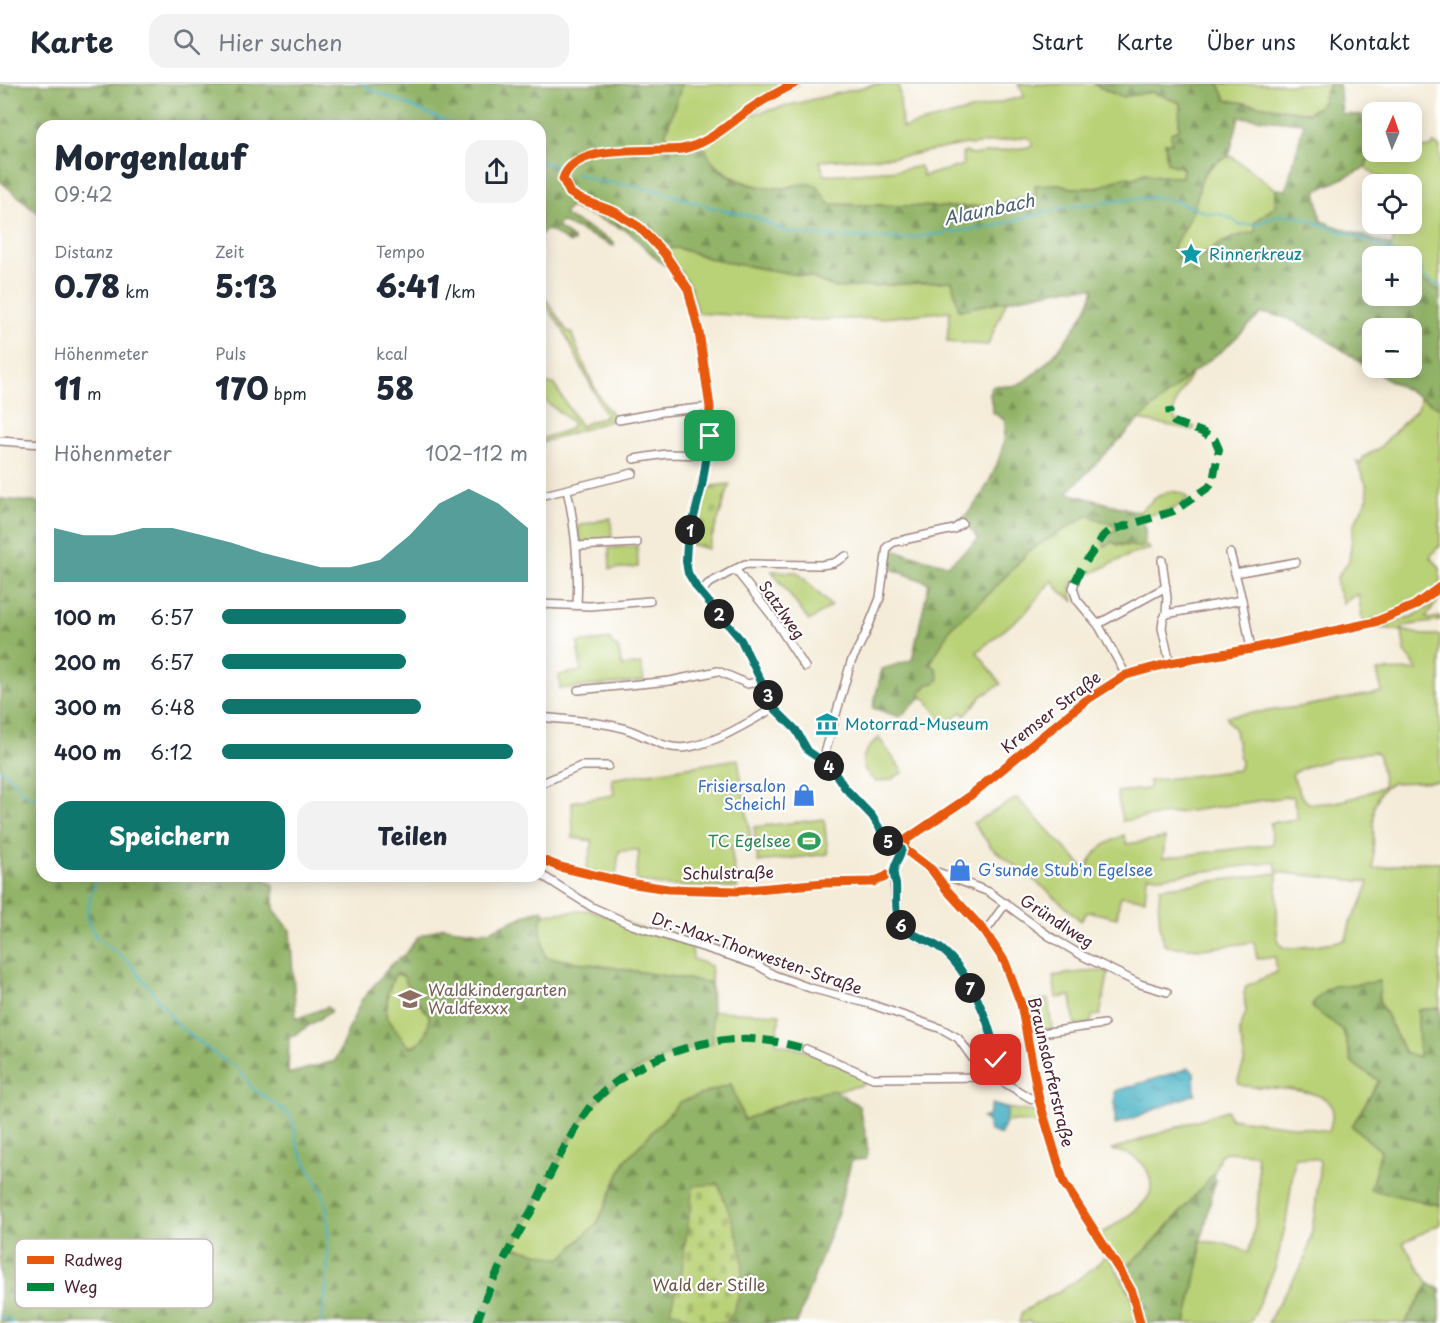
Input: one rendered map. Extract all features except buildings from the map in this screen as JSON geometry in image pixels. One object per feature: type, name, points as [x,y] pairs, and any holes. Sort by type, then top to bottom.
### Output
[{"type":"street","points":[[546,718],[617,726],[633,730],[659,744],[687,747],[711,741],[774,708],[741,640],[688,573],[687,544],[708,455],[710,407],[706,368],[694,307],[688,289],[664,253],[639,227],[615,212],[570,194],[563,179],[570,166],[582,159],[613,152],[650,152],[688,148],[708,140],[755,105],[794,84]]},
{"type":"street","points":[[619,420],[662,412],[710,407]]},
{"type":"street","points":[[0,441],[36,444]]},
{"type":"street","points":[[634,459],[666,454],[708,455]]},
{"type":"street","points":[[546,495],[633,473]]},
{"type":"street","points":[[567,490],[577,546],[577,605]]},
{"type":"street","points":[[823,760],[851,662],[866,635],[880,598],[887,548],[894,542],[954,529],[962,523]]},
{"type":"street","points":[[577,546],[637,543]]},
{"type":"street","points":[[1230,553],[1251,649]]},
{"type":"street","name":"Satzlweg","points":[[701,592],[708,584],[735,569],[753,563],[821,566],[846,556]]},
{"type":"street","points":[[1162,560],[1166,587],[1166,614],[1162,628],[1170,663]]},
{"type":"street","points":[[1235,573],[1296,562]]},
{"type":"street","name":"Satzlweg","points":[[735,569],[772,616],[805,668]]},
{"type":"street","points":[[1075,582],[1073,588],[1077,600],[1099,626],[1126,675]]},
{"type":"street","points":[[1099,626],[1100,623],[1166,587]]},
{"type":"street","name":"Kremser Straße","points":[[902,849],[907,839],[966,799],[1085,701],[1126,675],[1170,663],[1349,629],[1384,619],[1414,606],[1440,587]]},
{"type":"street","points":[[1166,614],[1242,600]]},
{"type":"street","points":[[546,604],[650,601]]},
{"type":"street","points":[[578,690],[670,681],[718,671],[748,684],[761,680]]},
{"type":"street","name":"Braunsdorferstraße","points":[[774,708],[796,730],[808,751],[823,760],[872,816],[888,842],[915,856],[932,870],[985,932],[1005,962],[1021,1004],[1039,1100],[1064,1183],[1132,1292],[1140,1323]]},
{"type":"street","points":[[546,781],[581,765],[608,766]]},
{"type":"street","points":[[806,1049],[873,1078],[995,1073],[994,1046],[985,1013],[961,972],[949,956],[939,948],[910,933],[899,921],[894,871],[902,849]]},
{"type":"street","name":"Schulstraße","points":[[546,861],[560,867],[628,883],[680,889],[737,891],[824,883],[861,883],[879,880],[894,871]]},
{"type":"street","name":"Gründlweg","points":[[932,870],[989,891],[1068,947],[1140,984],[1167,992]]},
{"type":"street","name":"Dr.-Max-Thorwesten-Straße","points":[[546,878],[592,907],[632,925],[757,965],[774,975],[810,988],[870,1004],[942,1029],[957,1038],[976,1063],[995,1073],[1030,1098],[1039,1100]]},
{"type":"street","points":[[985,932],[1006,903]]},
{"type":"street","points":[[1027,1035],[1104,1024]]},
{"type":"green space","points":[[0,84],[682,84],[665,135],[674,140],[670,151],[703,144],[709,157],[718,168],[749,184],[767,188],[816,185],[829,204],[993,206],[1036,195],[1035,185],[1059,184],[1072,188],[1097,188],[1124,177],[1134,178],[1145,173],[1182,177],[1183,168],[1167,163],[1165,143],[1172,143],[1171,133],[1179,129],[1180,103],[1152,92],[1121,97],[1093,84],[1219,84],[1226,100],[1308,113],[1320,106],[1329,84],[1339,84],[1342,114],[1362,115],[1362,162],[1367,162],[1365,168],[1316,191],[1321,221],[1391,246],[1362,246],[1362,306],[1422,306],[1422,280],[1440,291],[1440,408],[1386,378],[1422,378],[1422,318],[1362,318],[1362,363],[1305,327],[1274,315],[1261,314],[1224,349],[1192,373],[1139,420],[1067,493],[1139,512],[1145,529],[1142,547],[1112,542],[1105,547],[1102,541],[1116,530],[1115,526],[1088,515],[1030,550],[990,593],[951,627],[930,664],[936,668],[939,679],[924,687],[920,693],[921,697],[900,717],[873,708],[882,669],[912,660],[929,583],[886,567],[889,549],[948,565],[979,539],[962,519],[986,487],[1003,446],[1005,421],[993,412],[990,395],[992,387],[1016,385],[1041,368],[1075,328],[1094,288],[1069,288],[959,310],[952,281],[836,288],[810,277],[714,260],[677,248],[666,249],[662,253],[673,270],[660,262],[628,231],[571,207],[566,210],[565,216],[614,242],[614,246],[562,222],[558,224],[558,228],[573,239],[574,242],[570,243],[549,230],[546,231],[546,120],[36,120],[36,211],[0,181]],"holes":[[[1239,117],[1304,123],[1286,190],[1276,189],[1275,206],[1254,223],[1256,232],[1223,242],[1193,262],[1172,250],[1196,203],[1201,179],[1210,167],[1229,156]]]},
{"type":"green space","points":[[682,84],[798,84],[745,116],[876,84],[899,84],[902,128],[1025,96],[1018,84],[1093,84],[1121,97],[1152,92],[1180,103],[1179,129],[1172,143],[1166,143],[1167,163],[1183,168],[1182,177],[1145,173],[1134,178],[1124,177],[1097,188],[1072,188],[1059,184],[1035,186],[1036,195],[993,206],[828,204],[816,185],[803,184],[773,188],[752,185],[733,177],[709,157],[669,152],[665,135]],"holes":[[[1026,137],[1032,141],[1032,146],[1029,147],[972,155],[966,152],[962,154],[963,164],[961,166],[923,176],[920,166],[900,170],[824,175],[820,161],[905,156],[966,144]]]},
{"type":"green space","points":[[1219,84],[1329,84],[1320,106],[1308,113],[1226,100]]},
{"type":"green space","points":[[1434,144],[1440,147],[1440,291],[1422,280],[1422,246],[1391,246],[1396,234],[1422,234],[1422,174],[1375,174],[1365,168],[1367,162],[1422,162],[1422,148],[1431,147]]},
{"type":"green space","points":[[1225,157],[1232,157],[1276,189],[1275,206],[1254,223],[1256,232],[1223,242],[1193,262],[1171,250],[1192,212],[1203,176],[1214,164]]},
{"type":"green space","points":[[677,248],[714,260],[810,277],[836,288],[953,281],[959,310],[1007,300],[988,345],[947,342],[950,311],[883,318],[811,320],[698,313],[691,288],[666,249]]},
{"type":"green space","points":[[546,299],[567,331],[571,332],[591,380],[605,405],[619,418],[546,441],[546,437],[570,429],[573,424],[546,402],[546,384],[554,384],[580,426],[606,416],[564,332],[546,305]]},
{"type":"green space","points":[[1192,373],[1179,396],[1174,414],[1175,420],[1195,427],[1193,430],[1139,420]]},
{"type":"green space","points":[[1419,397],[1440,408],[1440,456],[1438,457],[1440,459],[1440,547],[1430,557],[1440,567],[1440,584],[1413,604],[1363,623],[1358,594],[1343,603],[1337,587],[1337,577],[1349,561],[1354,524],[1368,497],[1366,484],[1356,461],[1361,464],[1363,457],[1377,450],[1417,409],[1420,403]]},
{"type":"green space","points":[[730,484],[708,549],[690,544],[705,487]]},
{"type":"green space","points":[[1170,491],[1182,493],[1188,499],[1173,509],[1143,517],[1139,512],[1157,497]]},
{"type":"green space","points":[[0,499],[36,502],[36,882],[270,882],[274,885],[274,909],[290,930],[296,1019],[327,1007],[331,1010],[289,1038],[288,1074],[335,1061],[361,1001],[418,937],[443,927],[480,932],[492,930],[543,910],[545,914],[540,922],[545,957],[711,983],[713,1043],[673,1054],[634,1071],[603,1095],[576,1132],[513,1247],[561,1259],[598,1222],[625,1161],[680,1102],[731,1084],[744,1120],[788,1102],[834,1090],[859,1106],[867,1153],[866,1159],[851,1162],[838,1212],[797,1323],[0,1323]],"holes":[[[397,974],[403,976],[413,996],[429,1015],[425,1034],[412,1047],[407,1045],[386,1016],[388,992],[394,976]]]},
{"type":"green space","points":[[1088,515],[1115,526],[1116,530],[1110,533],[1112,542],[1117,545],[1142,547],[1145,544],[1150,549],[1134,553],[1073,582],[1071,592],[1075,602],[1060,591],[1052,580],[1025,613],[977,652],[1001,684],[983,695],[965,716],[962,712],[944,724],[920,693],[928,684],[930,664],[951,627],[990,593],[1030,550]]},
{"type":"green space","points":[[611,518],[612,542],[582,543],[578,526]]},
{"type":"green space","points":[[637,546],[638,567],[610,569],[609,548]]},
{"type":"green space","points":[[772,571],[797,572],[831,606],[809,621]]},
{"type":"green space","points":[[1440,592],[1440,598],[1426,617],[1428,619],[1440,617],[1440,621],[1403,626],[1402,630],[1422,635],[1440,635],[1440,781],[1393,783],[1380,793],[1374,807],[1373,869],[1415,862],[1440,862],[1440,1008],[1418,1010],[1419,1057],[1405,1053],[1379,1000],[1380,981],[1362,985],[1335,986],[1327,989],[1312,1004],[1343,1030],[1352,1063],[1379,1081],[1352,1126],[1381,1151],[1422,1202],[1440,1205],[1440,1224],[1403,1243],[1429,1284],[1405,1323],[1268,1323],[1303,1263],[1312,1228],[1320,1161],[1295,1157],[1286,1223],[1275,1268],[1250,1323],[1186,1323],[1200,1256],[1200,1241],[1222,1243],[1249,1252],[1258,1203],[1259,1179],[1256,1154],[1226,1152],[1220,1155],[1214,1173],[1208,1182],[1145,1251],[1122,1270],[1100,1235],[1142,1204],[1150,1193],[1151,1184],[1147,1170],[1136,1158],[1111,1150],[1227,1110],[1230,1118],[1329,1131],[1333,1110],[1328,1100],[1307,1092],[1239,1084],[1238,1080],[1245,1060],[1239,1031],[1246,1012],[1244,993],[1246,986],[1277,972],[1275,957],[1257,959],[1254,942],[1202,949],[1165,946],[1159,917],[1160,888],[1277,873],[1277,936],[1284,948],[1296,948],[1346,940],[1350,923],[1361,904],[1369,882],[1277,872],[1275,862],[1161,877],[1147,876],[1145,899],[1120,896],[1117,918],[1091,912],[1086,913],[1081,921],[1048,891],[992,848],[973,823],[1017,798],[1086,870],[1100,848],[1124,835],[1127,844],[1165,838],[1163,858],[1273,844],[1270,823],[1298,819],[1293,796],[1122,821],[1117,792],[1148,789],[1150,784],[1148,781],[1238,770],[1241,764],[1235,730],[1227,716],[1299,707],[1382,692],[1377,671],[1418,670],[1405,652],[1402,631],[1380,628],[1426,609]],"holes":[[[1374,752],[1379,756],[1384,786],[1347,800],[1308,803],[1301,795],[1292,775],[1318,763],[1343,757]]]},
{"type":"green space","points":[[610,639],[612,644],[618,648],[622,666],[641,664],[644,681],[560,689],[559,675],[581,671],[578,643]]},
{"type":"green space","points":[[879,738],[903,772],[892,779],[876,782],[865,770],[863,760],[864,754]]},
{"type":"green space","points":[[738,759],[752,844],[731,847],[737,888],[668,886],[636,881],[639,850],[619,851],[616,877],[586,870],[593,841],[573,838],[572,802],[614,795],[612,779]]},
{"type":"green space","points":[[824,819],[828,854],[758,862],[754,827]]},
{"type":"green space","points":[[590,910],[689,945],[693,959],[711,966],[711,983],[545,957],[540,922],[545,914]]},
{"type":"green space","points":[[1109,971],[1100,1015],[1092,1016],[1091,1023],[1075,1026],[1071,996],[1056,998],[1053,976]]},
{"type":"green space","points":[[397,974],[403,976],[413,996],[429,1015],[424,1036],[417,1044],[407,1045],[386,1016],[388,992]]},
{"type":"green space","points":[[1380,981],[1379,1000],[1405,1053],[1419,1057],[1418,1010],[1440,1008],[1440,1205],[1370,1190],[1381,1151],[1352,1126],[1379,1081],[1352,1063],[1343,1030],[1312,1008],[1321,994],[1332,987]]},
{"type":"green space","points":[[1048,999],[1052,1029],[1032,1032],[1025,1003]]},
{"type":"green space","points":[[712,1011],[780,1014],[776,1043],[806,1051],[872,1080],[859,1086],[801,1097],[744,1120],[625,1161],[598,1222],[561,1259],[513,1248],[570,1142],[596,1103],[634,1071],[673,1054],[713,1043]]},
{"type":"green space","points":[[1006,1108],[1041,1113],[1044,1124],[1011,1121],[1004,1124],[1008,1110]]},
{"type":"green space","points":[[1214,1173],[1215,1180],[1200,1241],[1200,1256],[1186,1323],[1143,1323],[1122,1270],[1145,1251],[1167,1228]]},
{"type":"green space","name":"Wald der Stille","points":[[718,1184],[741,1248],[742,1282],[735,1308],[726,1323],[701,1323],[670,1310],[682,1268],[693,1186]]},
{"type":"green space","points":[[1107,1254],[1130,1293],[1138,1323],[1032,1323],[1027,1321],[1019,1323],[1022,1312],[1070,1285],[1096,1266]]},
{"type":"green space","points":[[1429,1284],[1440,1289],[1440,1323],[1405,1323]]},
{"type":"water","points":[[1189,1068],[1194,1072],[1195,1094],[1115,1125],[1115,1091]]},
{"type":"water","points":[[992,1104],[1008,1110],[1001,1135],[990,1131],[987,1121],[982,1118],[988,1116]]},
{"type":"waterway","name":"Alaunbach","points":[[363,84],[443,120]]},
{"type":"waterway","name":"Alaunbach","points":[[546,163],[558,167]]},
{"type":"waterway","name":"Alaunbach","points":[[575,173],[597,181],[652,189],[717,209],[755,217],[786,232],[823,236],[902,239],[991,227],[1065,207],[1153,197],[1175,201],[1209,214],[1217,213],[1240,225],[1256,224],[1280,215],[1298,216],[1380,246]]},
{"type":"waterway","name":"Alaunbach","points":[[1422,274],[1440,287]]},
{"type":"waterway","points":[[0,769],[15,780],[20,790],[36,799]]},
{"type":"waterway","points":[[94,882],[87,912],[89,925],[96,937],[129,962],[180,1027],[240,1070],[252,1088],[289,1114],[293,1122],[298,1148],[322,1191],[327,1209],[327,1280],[322,1323]]},
{"type":"waterway","points":[[0,1316],[14,1323]]},
{"type":"marked path","points":[[1075,582],[1081,569],[1109,531],[1174,511],[1209,487],[1213,481],[1219,449],[1215,440],[1202,432],[1174,422],[1169,408]]},
{"type":"marked path","points":[[477,1323],[494,1278],[559,1157],[589,1108],[618,1080],[656,1059],[677,1051],[719,1041],[748,1039],[773,1041],[806,1049]]},
{"type":"cycle path","points":[[794,84],[758,104],[702,142],[682,149],[597,154],[582,159],[570,167],[563,179],[570,193],[615,212],[639,227],[664,253],[688,289],[699,332],[710,407],[708,455],[687,544],[688,573],[697,588],[741,640],[774,708],[796,730],[808,751],[830,766],[845,788],[872,816],[888,842],[894,847],[907,851],[932,870],[985,932],[1005,962],[1021,1004],[1039,1100],[1064,1183],[1132,1292],[1140,1323]]},
{"type":"cycle path","points":[[546,861],[560,867],[628,883],[668,889],[737,891],[824,883],[873,882],[893,871],[907,839],[966,799],[1085,701],[1126,675],[1170,663],[1251,649],[1375,622],[1414,606],[1440,587]]},
{"type":"place","name":"Rinnerkreuz","points":[[1191,254]]},
{"type":"place","name":"Motorrad-Museum","points":[[827,724]]},
{"type":"place","name":"Frisiersalon Scheichl","points":[[804,795]]},
{"type":"place","name":"TC Egelsee","points":[[809,841]]},
{"type":"place","name":"G'sunde Stub'n Egelsee","points":[[960,870]]},
{"type":"place","name":"Waldkindergarten Waldfexxx","points":[[410,999]]},
{"type":"route","points":[[710,436],[702,486],[687,544],[688,573],[697,588],[741,640],[774,708],[796,730],[808,751],[830,766],[845,788],[872,816],[888,842],[902,849],[894,871],[899,921],[910,933],[928,941],[949,956],[961,972],[985,1013],[996,1060]]}]
